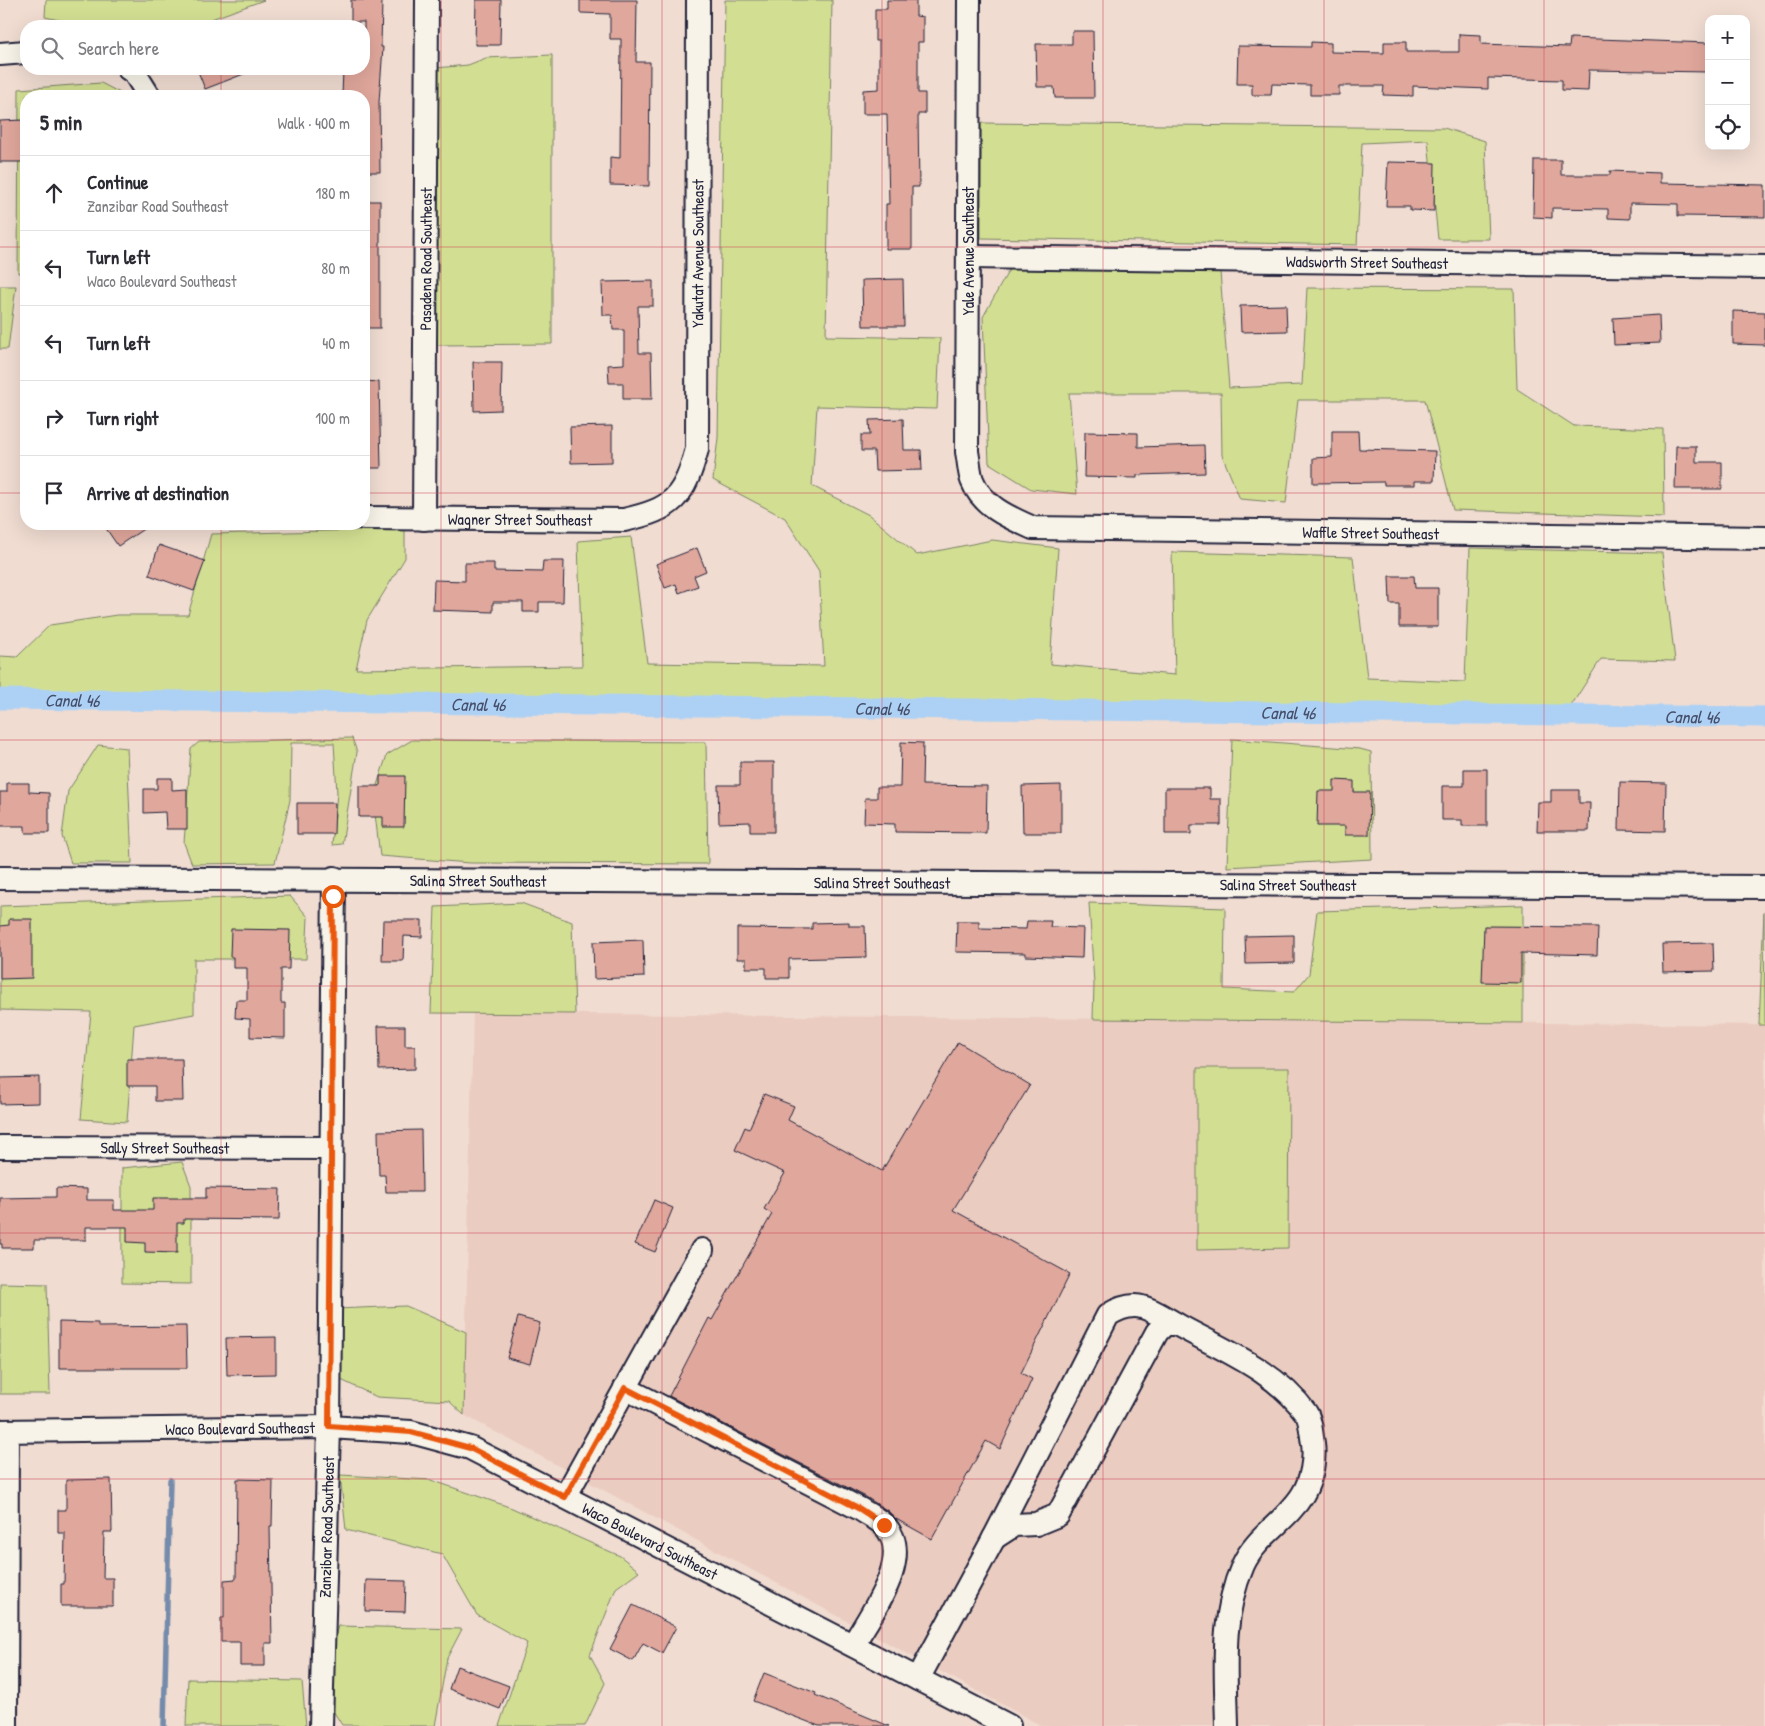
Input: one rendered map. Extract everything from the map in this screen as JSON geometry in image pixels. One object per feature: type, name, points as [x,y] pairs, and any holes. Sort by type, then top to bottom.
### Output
[{"type":"street","name":"Pasadena Road Southeast","points":[[424,519],[427,0]]},
{"type":"street","name":"Yakutat Avenue Southeast","points":[[673,500],[689,479],[697,449],[698,0]]},
{"type":"street","name":"Yale Avenue Southeast","points":[[969,0],[967,452],[972,479],[983,499]]},
{"type":"street","points":[[0,54],[20,52]]},
{"type":"street","points":[[136,75],[145,90]]},
{"type":"street","name":"Wadsworth Street Southeast","points":[[968,257],[1765,267]]},
{"type":"street","name":"Waffle Street Southeast","points":[[983,499],[1004,515],[1033,528],[1765,538]]},
{"type":"street","name":"Wagner Street Southeast","points":[[370,518],[624,520],[654,513],[673,500]]},
{"type":"street","name":"Salina Street Southeast","points":[[0,878],[334,878],[1765,887]]},
{"type":"street","name":"Zanzibar Road Southeast","points":[[322,1726],[329,1426],[330,1148],[334,878]]},
{"type":"street","name":"Sally Street Southeast","points":[[0,1147],[330,1148]]},
{"type":"street","points":[[565,1497],[702,1250]]},
{"type":"street","points":[[918,1679],[994,1538],[1108,1315],[1121,1306],[1140,1304],[1268,1375],[1308,1414],[1314,1450],[1311,1474],[1304,1492],[1292,1512],[1258,1542],[1243,1564],[1232,1596],[1225,1637],[1226,1726]]},
{"type":"street","points":[[994,1538],[1014,1525],[1036,1524],[1058,1515],[1157,1332],[1164,1324],[1176,1324]]},
{"type":"street","points":[[625,1388],[860,1509],[884,1525],[892,1541],[895,1554],[893,1572],[853,1645]]},
{"type":"street","name":"Waco Boulevard Southeast","points":[[4,1431],[329,1426],[411,1432],[470,1448],[1009,1726]]},
{"type":"street","points":[[4,1431],[4,1713]]},
{"type":"shaded area","points":[[473,1013],[1765,1025],[1765,1726],[1042,1726],[464,1415]]},
{"type":"green space","points":[[46,0],[264,0],[209,20],[59,20],[45,17]]},
{"type":"green space","points":[[725,0],[832,0],[826,336],[940,338],[937,409],[817,406],[812,486],[869,515],[917,555],[992,540],[1058,548],[1050,664],[1175,675],[1172,552],[1353,557],[1367,678],[1465,682],[1470,548],[1662,553],[1675,661],[1601,659],[1569,709],[0,692],[0,656],[17,657],[50,625],[117,615],[188,615],[211,534],[405,529],[405,558],[367,620],[356,669],[582,666],[578,541],[631,537],[647,663],[824,666],[819,571],[785,518],[713,480],[718,438]]},
{"type":"green space","points":[[552,55],[552,344],[437,345],[436,68],[468,65],[486,58]]},
{"type":"green space","points":[[101,83],[114,90],[20,90],[20,273],[18,273],[19,89]]},
{"type":"green space","points":[[981,123],[1444,128],[1485,141],[1489,239],[1438,239],[1428,140],[1362,143],[1357,245],[981,238]]},
{"type":"green space","points":[[1010,268],[1220,272],[1229,388],[1302,385],[1307,288],[1514,289],[1517,389],[1574,426],[1663,429],[1664,517],[1453,510],[1425,400],[1298,400],[1286,503],[1240,499],[1222,455],[1221,393],[1069,393],[1077,494],[1031,489],[989,463],[983,317]]},
{"type":"green space","points":[[0,286],[16,286],[8,349],[0,349]]},
{"type":"green space","points":[[352,738],[357,752],[342,844],[332,845],[337,793],[334,743],[291,743],[290,800],[275,863],[192,864],[184,843],[191,749],[199,742]]},
{"type":"green space","points":[[1232,739],[1360,749],[1371,752],[1372,859],[1227,867]]},
{"type":"green space","points":[[412,740],[706,742],[708,864],[470,863],[380,856],[373,797],[387,755]]},
{"type":"green space","points":[[98,745],[127,748],[132,863],[71,863],[62,836],[68,791]]},
{"type":"green space","points":[[290,896],[308,917],[306,959],[194,959],[194,1014],[134,1025],[127,1122],[81,1119],[91,1012],[0,1010],[0,906]]},
{"type":"green space","points":[[521,903],[572,922],[575,1014],[431,1013],[435,907]]},
{"type":"green space","points":[[1089,903],[1225,908],[1224,989],[1294,992],[1309,974],[1317,911],[1523,905],[1523,1023],[1093,1019],[1094,984]]},
{"type":"green space","points":[[1764,912],[1765,1025],[1759,1025]]},
{"type":"green space","points":[[1197,1068],[1289,1068],[1288,1248],[1197,1250]]},
{"type":"green space","points":[[182,1162],[191,1186],[191,1284],[122,1283],[122,1168]]},
{"type":"green space","points":[[0,1283],[47,1284],[50,1394],[0,1394]]},
{"type":"green space","points":[[406,1306],[466,1332],[464,1415],[449,1401],[377,1397],[339,1379],[337,1309]]},
{"type":"green space","points":[[340,1475],[431,1480],[512,1508],[620,1556],[639,1571],[616,1588],[590,1655],[605,1683],[585,1726],[499,1726],[527,1643],[477,1615],[442,1554],[346,1530]]},
{"type":"green space","points":[[338,1626],[462,1629],[447,1658],[435,1726],[342,1725],[330,1706],[333,1643]]},
{"type":"green space","points":[[188,1679],[302,1681],[306,1726],[186,1726]]},
{"type":"building","points":[[351,0],[382,0],[381,47],[383,47],[379,102],[380,172],[370,172],[370,90],[342,90],[343,75],[370,75],[370,20],[351,20]]},
{"type":"building","points":[[476,0],[501,0],[500,45],[475,45]]},
{"type":"building","points":[[580,0],[637,0],[636,62],[650,62],[649,186],[610,185],[610,157],[620,158],[621,39],[610,39],[610,14],[580,13]]},
{"type":"building","points":[[887,0],[916,0],[916,16],[923,17],[923,42],[918,42],[918,93],[925,93],[925,114],[918,114],[919,187],[912,187],[912,249],[886,249],[886,204],[889,204],[887,114],[863,114],[863,90],[879,89],[879,41],[875,41],[875,9],[887,9]]},
{"type":"building","points":[[1072,31],[1093,31],[1094,98],[1055,98],[1054,87],[1037,87],[1036,44],[1072,44]]},
{"type":"building","points":[[1459,34],[1481,35],[1481,44],[1569,47],[1570,38],[1705,43],[1705,72],[1589,70],[1588,91],[1562,90],[1562,80],[1488,78],[1488,89],[1413,86],[1413,96],[1383,95],[1384,86],[1339,86],[1339,95],[1310,95],[1310,85],[1272,84],[1271,95],[1252,95],[1252,84],[1237,84],[1238,46],[1311,47],[1311,42],[1331,43],[1331,52],[1384,53],[1384,42],[1406,42],[1406,52],[1459,52]]},
{"type":"building","points":[[199,75],[241,75],[205,89]]},
{"type":"building","points":[[20,120],[20,162],[0,162],[0,121]]},
{"type":"building","points":[[1534,160],[1561,160],[1561,175],[1610,175],[1610,171],[1660,173],[1660,183],[1765,185],[1765,217],[1678,216],[1678,204],[1630,203],[1630,219],[1608,218],[1608,209],[1552,208],[1552,218],[1533,217]]},
{"type":"building","points":[[1388,162],[1435,163],[1434,211],[1410,210],[1410,206],[1386,206]]},
{"type":"building","points":[[370,201],[380,201],[380,328],[370,328]]},
{"type":"building","points":[[903,279],[904,326],[863,326],[862,280]]},
{"type":"building","points":[[653,281],[653,306],[638,306],[639,353],[651,353],[652,399],[623,399],[623,383],[609,383],[608,365],[624,364],[624,330],[613,330],[612,315],[603,315],[602,282]]},
{"type":"building","points":[[1286,305],[1287,331],[1241,332],[1240,306]]},
{"type":"building","points":[[1733,311],[1765,312],[1765,345],[1733,344]]},
{"type":"building","points":[[1659,315],[1660,343],[1614,345],[1613,318]]},
{"type":"building","points":[[473,362],[502,362],[501,410],[474,411]]},
{"type":"building","points":[[370,381],[379,382],[381,468],[370,468]]},
{"type":"building","points":[[903,419],[904,450],[921,450],[922,470],[875,471],[874,451],[861,451],[861,435],[870,435],[869,420]]},
{"type":"building","points":[[612,426],[612,462],[571,463],[570,427]]},
{"type":"building","points":[[1332,431],[1358,431],[1359,449],[1435,451],[1434,481],[1414,481],[1414,485],[1384,485],[1384,482],[1313,483],[1313,458],[1332,457]]},
{"type":"building","points":[[1085,432],[1138,433],[1138,447],[1204,445],[1205,473],[1137,475],[1137,478],[1084,477]]},
{"type":"building","points":[[1676,446],[1696,446],[1696,462],[1722,462],[1722,489],[1675,489]]},
{"type":"building","points":[[107,530],[142,530],[118,546]]},
{"type":"building","points":[[159,545],[205,561],[194,591],[149,575]]},
{"type":"building","points":[[697,548],[706,571],[694,576],[698,586],[679,593],[676,584],[665,588],[656,564]]},
{"type":"building","points":[[543,561],[564,561],[563,602],[539,602],[539,612],[523,612],[523,602],[493,602],[493,612],[433,610],[434,580],[465,581],[465,563],[494,563],[494,571],[542,572]]},
{"type":"building","points":[[1389,576],[1414,576],[1415,588],[1438,588],[1438,627],[1399,627],[1399,604],[1390,604]]},
{"type":"building","points":[[901,742],[923,743],[922,785],[987,786],[986,833],[895,832],[895,824],[864,823],[865,798],[877,798],[877,787],[900,787]]},
{"type":"building","points":[[740,762],[774,762],[774,832],[750,832],[750,822],[719,823],[718,785],[740,785]]},
{"type":"building","points":[[1464,769],[1487,769],[1487,826],[1462,826],[1462,820],[1442,820],[1442,786],[1464,786]]},
{"type":"building","points":[[380,776],[405,776],[404,827],[383,827],[383,817],[359,817],[359,786],[380,786]]},
{"type":"building","points":[[157,778],[172,778],[172,790],[187,789],[187,829],[166,829],[165,812],[144,813],[144,789],[157,789]]},
{"type":"building","points":[[1334,780],[1354,781],[1354,792],[1370,792],[1369,835],[1345,835],[1345,826],[1317,826],[1318,791],[1334,791]]},
{"type":"building","points":[[1620,782],[1666,783],[1665,831],[1619,830]]},
{"type":"building","points":[[7,783],[29,783],[29,792],[49,793],[49,833],[25,833],[25,826],[0,826],[0,792],[7,792]]},
{"type":"building","points":[[1061,785],[1061,833],[1023,833],[1022,786]]},
{"type":"building","points":[[1165,788],[1210,788],[1210,799],[1221,799],[1221,825],[1191,825],[1191,834],[1165,834]]},
{"type":"building","points":[[1551,790],[1579,790],[1579,803],[1590,803],[1589,831],[1537,831],[1538,802],[1551,802]]},
{"type":"building","points":[[297,803],[335,803],[334,834],[297,834]]},
{"type":"building","points":[[9,919],[32,919],[32,978],[0,979],[0,926],[9,925]]},
{"type":"building","points":[[383,920],[422,920],[422,937],[404,936],[403,961],[382,961]]},
{"type":"building","points":[[957,921],[979,921],[979,928],[1026,929],[1027,921],[1051,921],[1050,927],[1083,928],[1082,958],[1025,956],[1025,953],[956,952]]},
{"type":"building","points":[[849,922],[849,926],[865,926],[866,957],[789,959],[789,978],[766,978],[766,968],[746,968],[746,959],[737,959],[737,928],[812,929],[812,923]]},
{"type":"building","points":[[1484,926],[1598,927],[1597,955],[1521,953],[1521,983],[1482,982]]},
{"type":"building","points":[[231,929],[290,930],[289,969],[281,969],[281,1003],[285,1003],[285,1038],[250,1037],[250,1019],[235,1018],[236,1000],[247,1000],[247,968],[233,968],[233,957],[230,957]]},
{"type":"building","points":[[1294,935],[1294,963],[1246,964],[1245,936]]},
{"type":"building","points":[[643,940],[644,977],[594,979],[593,942]]},
{"type":"building","points":[[1713,943],[1714,971],[1663,972],[1662,944]]},
{"type":"building","points":[[378,1026],[405,1026],[405,1046],[415,1046],[415,1069],[379,1070]]},
{"type":"building","points":[[958,1042],[1030,1085],[953,1210],[1070,1274],[1021,1373],[1032,1379],[1000,1449],[986,1441],[932,1539],[896,1519],[888,1511],[866,1497],[669,1396],[709,1318],[712,1320],[772,1214],[764,1209],[785,1173],[735,1150],[745,1127],[749,1129],[764,1094],[794,1106],[788,1120],[882,1171]]},
{"type":"building","points":[[127,1059],[182,1059],[183,1101],[155,1101],[155,1086],[127,1086]]},
{"type":"building","points":[[39,1077],[39,1103],[0,1104],[0,1078]]},
{"type":"building","points":[[421,1130],[422,1192],[386,1192],[385,1175],[379,1175],[378,1131]]},
{"type":"building","points":[[56,1188],[87,1189],[87,1200],[114,1200],[114,1210],[153,1210],[153,1198],[206,1198],[206,1188],[280,1189],[279,1220],[184,1219],[184,1223],[177,1223],[177,1253],[145,1252],[145,1243],[127,1242],[127,1227],[86,1227],[86,1240],[34,1240],[34,1248],[2,1248],[2,1244],[0,1244],[0,1198],[56,1197]]},
{"type":"building","points":[[654,1200],[673,1208],[655,1252],[635,1244]]},
{"type":"building","points":[[518,1317],[540,1323],[530,1364],[507,1358]]},
{"type":"building","points":[[59,1322],[98,1323],[98,1327],[186,1326],[187,1368],[59,1368]]},
{"type":"building","points":[[276,1337],[276,1374],[227,1375],[226,1338]]},
{"type":"building","points":[[111,1479],[112,1532],[104,1532],[103,1578],[113,1578],[113,1606],[61,1606],[61,1584],[64,1584],[65,1533],[58,1533],[58,1510],[66,1510],[66,1480]]},
{"type":"building","points":[[237,1479],[273,1480],[272,1526],[270,1526],[272,1643],[265,1643],[265,1666],[240,1666],[240,1642],[221,1642],[221,1618],[224,1618],[224,1580],[236,1579]]},
{"type":"building","points":[[366,1580],[406,1581],[405,1612],[365,1611]]},
{"type":"building","points":[[633,1605],[676,1627],[662,1653],[643,1643],[633,1661],[610,1649]]},
{"type":"building","points":[[457,1666],[509,1686],[500,1709],[449,1689]]},
{"type":"building","points":[[764,1673],[816,1693],[815,1695],[889,1726],[819,1726],[753,1701]]},
{"type":"waterway","name":"Canal 46","points":[[0,699],[1765,717]]},
{"type":"waterway","points":[[164,1726],[170,1480]]},
{"type":"route","points":[[333,896],[329,1426],[411,1432],[470,1448],[565,1497],[625,1388],[860,1509],[884,1525]]}]
